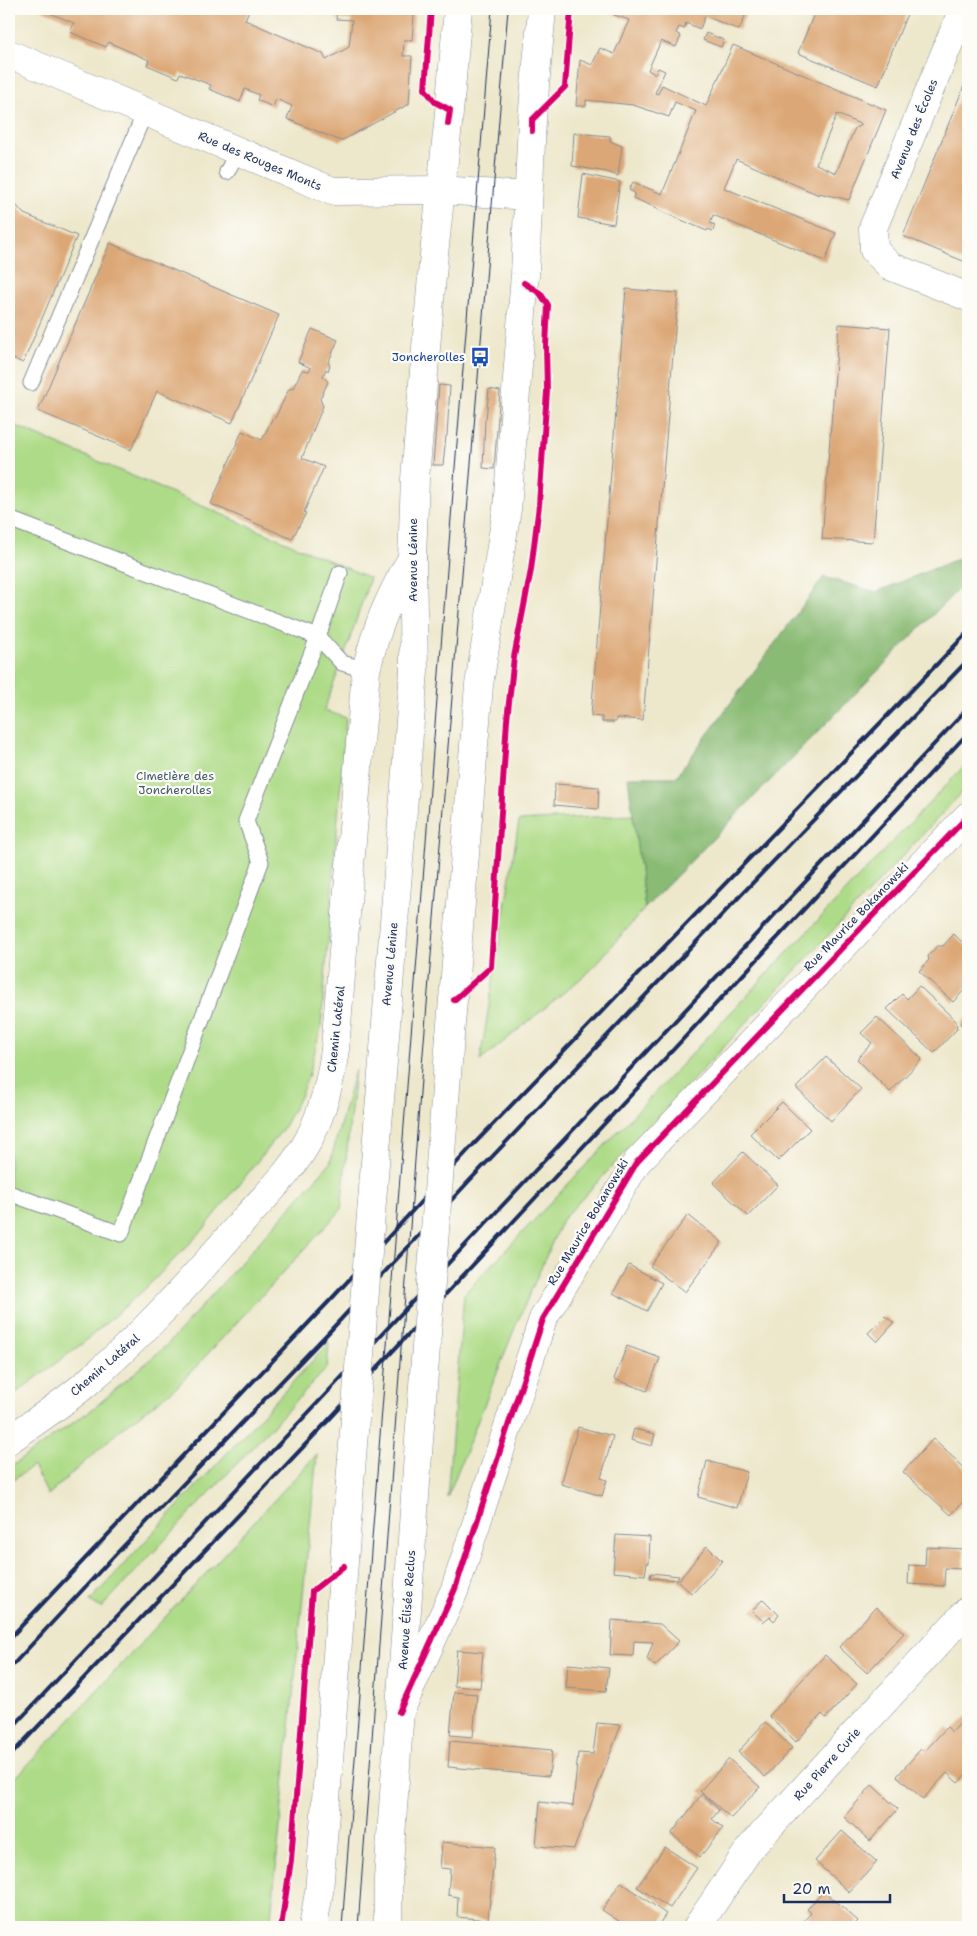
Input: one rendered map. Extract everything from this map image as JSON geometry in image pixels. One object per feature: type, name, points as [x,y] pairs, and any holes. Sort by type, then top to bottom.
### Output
[{"type":"main road","name":"Avenue Lénine","points":[[313,1927],[319,1892],[414,671],[412,558],[415,479],[433,264],[458,9]]},
{"type":"main road","points":[[528,196],[542,9]]},
{"type":"main road","name":"Avenue des Écoles","points":[[963,9],[873,228],[874,250],[890,266],[968,297]]},
{"type":"main road","name":"Rue des Rouges Monts","points":[[9,54],[145,112],[232,162],[332,191],[441,190],[528,196]]},
{"type":"main road","name":"Avenue Élisée Reclus","points":[[388,1927],[388,1879],[399,1712],[450,1036],[479,685],[507,509],[525,274],[528,196]]},
{"type":"main road","name":"Chemin Latéral","points":[[9,1440],[80,1389],[117,1357],[162,1312],[285,1172],[299,1154],[318,1121],[330,1080],[335,1049],[366,670],[373,643],[389,598],[412,558]]},
{"type":"main road","name":"Rue Maurice Bokanowski","points":[[399,1712],[456,1589],[543,1319],[637,1162],[968,816]]},
{"type":"main road","name":"Rue Pierre Curie","points":[[697,1927],[750,1848],[968,1610]]},
{"type":"lane","points":[[31,383],[112,173],[145,112]]},
{"type":"lane","points":[[9,519],[318,636],[342,663],[366,670]]},
{"type":"lane","points":[[9,1193],[121,1234],[261,862],[246,821],[318,636],[340,573]]},
{"type":"green space","name":"Cimetière des Joncherolles","points":[[9,423],[370,578],[324,710],[346,718],[321,1027],[308,1077],[298,1101],[282,1130],[203,1230],[145,1289],[83,1343],[9,1398]]},
{"type":"green space","points":[[960,558],[968,568],[968,579],[645,908],[628,777],[676,777],[824,577],[876,592]]},
{"type":"green space","points":[[968,762],[968,786],[562,1220],[516,1325],[447,1498],[464,1294]]},
{"type":"green space","points":[[633,815],[645,908],[590,971],[480,1061],[519,821]]},
{"type":"green space","points":[[355,1070],[341,1210],[177,1387],[121,1429],[48,1495],[33,1466],[9,1483],[9,1468],[94,1408],[167,1345],[330,1163]]},
{"type":"green space","points":[[329,1343],[327,1368],[101,1608],[90,1601]]},
{"type":"green space","points":[[317,1454],[270,1927],[20,1927],[9,1922],[9,1785]]},
{"type":"building","points":[[40,9],[247,9],[249,10],[245,20],[323,54],[326,60],[349,47],[352,20],[336,19],[337,9],[404,9],[404,14],[414,15],[412,40],[404,40],[403,56],[412,56],[409,104],[341,141],[287,119],[292,106],[276,99],[273,107],[257,100],[259,95],[245,89],[240,102],[209,89],[211,85],[180,73],[178,78],[147,65],[149,60],[108,42],[106,47],[70,32],[74,23]]},
{"type":"building","points":[[616,9],[748,9],[739,30],[705,16],[700,29],[686,23],[684,29],[679,27],[676,33],[681,36],[676,47],[661,41],[648,70],[655,74],[658,68],[665,71],[655,93],[658,94],[662,85],[706,106],[733,45],[886,110],[849,200],[819,193],[819,195],[736,159],[724,188],[836,233],[825,261],[713,215],[710,223],[715,225],[713,231],[708,229],[707,231],[633,198],[635,193],[629,190],[633,182],[662,194],[696,111],[675,102],[669,117],[633,105],[586,100],[586,106],[576,106],[580,60],[592,65],[600,48],[614,54],[629,20],[614,15]],"holes":[[[837,114],[862,125],[855,128],[836,173],[816,164]]]},
{"type":"building","points":[[816,9],[909,9],[878,86],[798,53]]},
{"type":"building","points":[[706,33],[724,40],[721,47],[703,40]]},
{"type":"building","points":[[968,76],[968,263],[903,236]]},
{"type":"building","points":[[574,133],[610,136],[610,141],[622,146],[618,176],[607,172],[572,166]]},
{"type":"building","points":[[583,174],[620,182],[614,224],[578,218]]},
{"type":"building","points":[[9,197],[24,214],[77,236],[23,363],[9,357]]},
{"type":"building","points":[[110,243],[279,315],[232,423],[157,391],[131,450],[38,411]]},
{"type":"building","points":[[626,289],[678,293],[643,720],[616,718],[616,722],[602,722],[602,717],[591,716]]},
{"type":"building","points":[[839,324],[890,328],[873,542],[822,539]]},
{"type":"building","points":[[312,329],[338,340],[328,363],[330,365],[328,371],[326,369],[323,376],[328,382],[320,399],[323,406],[302,458],[324,467],[304,512],[306,513],[292,539],[211,504],[242,431],[262,440],[289,389],[293,388],[302,370],[309,371],[311,368],[298,362]]},
{"type":"building","points":[[439,385],[450,386],[447,436],[443,465],[433,465]]},
{"type":"building","points":[[489,389],[500,391],[494,469],[483,468],[485,419]]},
{"type":"building","points":[[555,784],[599,787],[598,809],[554,805]]},
{"type":"building","points":[[954,934],[968,948],[968,986],[953,1002],[919,971],[929,960],[928,956],[937,946],[943,946]]},
{"type":"building","points":[[919,986],[956,1021],[957,1029],[934,1053],[887,1009],[902,994],[907,999]]},
{"type":"building","points":[[968,1016],[968,1031],[960,1024]]},
{"type":"building","points":[[877,1017],[922,1059],[890,1092],[857,1059],[872,1043],[861,1033]]},
{"type":"building","points":[[826,1057],[861,1089],[831,1121],[796,1088]]},
{"type":"building","points":[[782,1102],[810,1129],[778,1161],[750,1134]]},
{"type":"building","points":[[743,1152],[778,1185],[748,1216],[713,1183]]},
{"type":"building","points":[[688,1215],[722,1242],[685,1292],[650,1266]]},
{"type":"building","points":[[629,1265],[662,1283],[647,1311],[613,1293]]},
{"type":"building","points":[[885,1316],[894,1323],[877,1342],[868,1333]]},
{"type":"building","points":[[627,1346],[660,1358],[647,1391],[614,1379]]},
{"type":"building","points":[[578,1427],[613,1436],[601,1478],[607,1480],[602,1496],[561,1484]]},
{"type":"building","points":[[634,1429],[655,1434],[652,1446],[631,1440]]},
{"type":"building","points":[[933,1439],[968,1471],[968,1496],[951,1515],[903,1472]]},
{"type":"building","points":[[707,1461],[747,1472],[737,1508],[698,1497]]},
{"type":"building","points":[[616,1535],[650,1537],[649,1563],[647,1563],[645,1575],[613,1572]]},
{"type":"building","points":[[707,1546],[722,1561],[692,1594],[678,1581]]},
{"type":"building","points":[[926,1547],[964,1549],[963,1569],[945,1568],[944,1586],[908,1584],[909,1565],[925,1566]]},
{"type":"building","points":[[651,1573],[679,1576],[677,1580],[650,1578]]},
{"type":"building","points":[[763,1599],[779,1615],[774,1621],[770,1617],[764,1622],[752,1611]]},
{"type":"building","points":[[876,1607],[904,1633],[867,1673],[839,1647]]},
{"type":"building","points":[[612,1620],[660,1624],[679,1641],[655,1666],[647,1659],[653,1642],[634,1641],[633,1656],[610,1655]]},
{"type":"building","points":[[457,1650],[483,1652],[480,1688],[454,1686]]},
{"type":"building","points":[[825,1655],[857,1684],[826,1718],[822,1714],[796,1742],[769,1716]]},
{"type":"building","points":[[568,1664],[609,1668],[606,1691],[566,1688]]},
{"type":"building","points":[[454,1692],[477,1694],[473,1737],[450,1735]]},
{"type":"building","points":[[968,1715],[968,1772],[958,1783],[947,1773],[923,1799],[897,1776],[921,1749],[924,1752],[947,1727],[952,1732]]},
{"type":"building","points":[[765,1722],[792,1748],[765,1777],[738,1752]]},
{"type":"building","points":[[597,1723],[621,1725],[574,1849],[536,1846],[540,1802],[573,1806],[578,1753],[593,1754]]},
{"type":"building","points":[[450,1741],[552,1750],[549,1776],[448,1767]]},
{"type":"building","points":[[729,1759],[760,1787],[731,1818],[700,1791]]},
{"type":"building","points":[[872,1785],[898,1809],[870,1841],[844,1817]]},
{"type":"building","points":[[702,1794],[719,1810],[712,1819],[723,1828],[700,1857],[671,1834]]},
{"type":"building","points":[[842,1831],[877,1862],[849,1892],[815,1861]]},
{"type":"building","points":[[442,1842],[495,1847],[488,1920],[457,1917],[458,1897],[448,1895],[450,1869],[440,1868]]},
{"type":"building","points":[[665,1847],[697,1868],[670,1908],[637,1887]]},
{"type":"building","points":[[621,1882],[666,1914],[657,1927],[647,1923],[644,1927],[628,1927],[602,1910]]},
{"type":"building","points":[[824,1891],[858,1921],[852,1927],[798,1927],[811,1913],[807,1909]]},
{"type":"tram line","points":[[342,1927],[492,9]]},
{"type":"tram line","points":[[358,1927],[422,1066],[508,9]]},
{"type":"railway","points":[[9,1639],[335,1295],[474,1144],[968,632]]},
{"type":"railway","points":[[9,1669],[115,1555],[330,1331],[470,1180],[968,660]]},
{"type":"railway","points":[[9,1731],[968,708]]},
{"type":"railway","points":[[9,1757],[323,1426],[968,733]]},
{"type":"cycle path","points":[[431,9],[425,89],[435,102],[450,110],[448,124]]},
{"type":"cycle path","points":[[532,131],[532,120],[565,87],[571,9]]},
{"type":"cycle path","points":[[454,1000],[491,967],[507,720],[514,657],[531,570],[539,505],[547,391],[546,346],[548,305],[540,293],[524,283]]},
{"type":"cycle path","points":[[399,1712],[455,1589],[543,1319],[637,1162],[968,816]]},
{"type":"cycle path","points":[[281,1927],[291,1860],[312,1591],[344,1566]]},
{"type":"place","name":"Joncherolles","points":[[480,357]]}]
